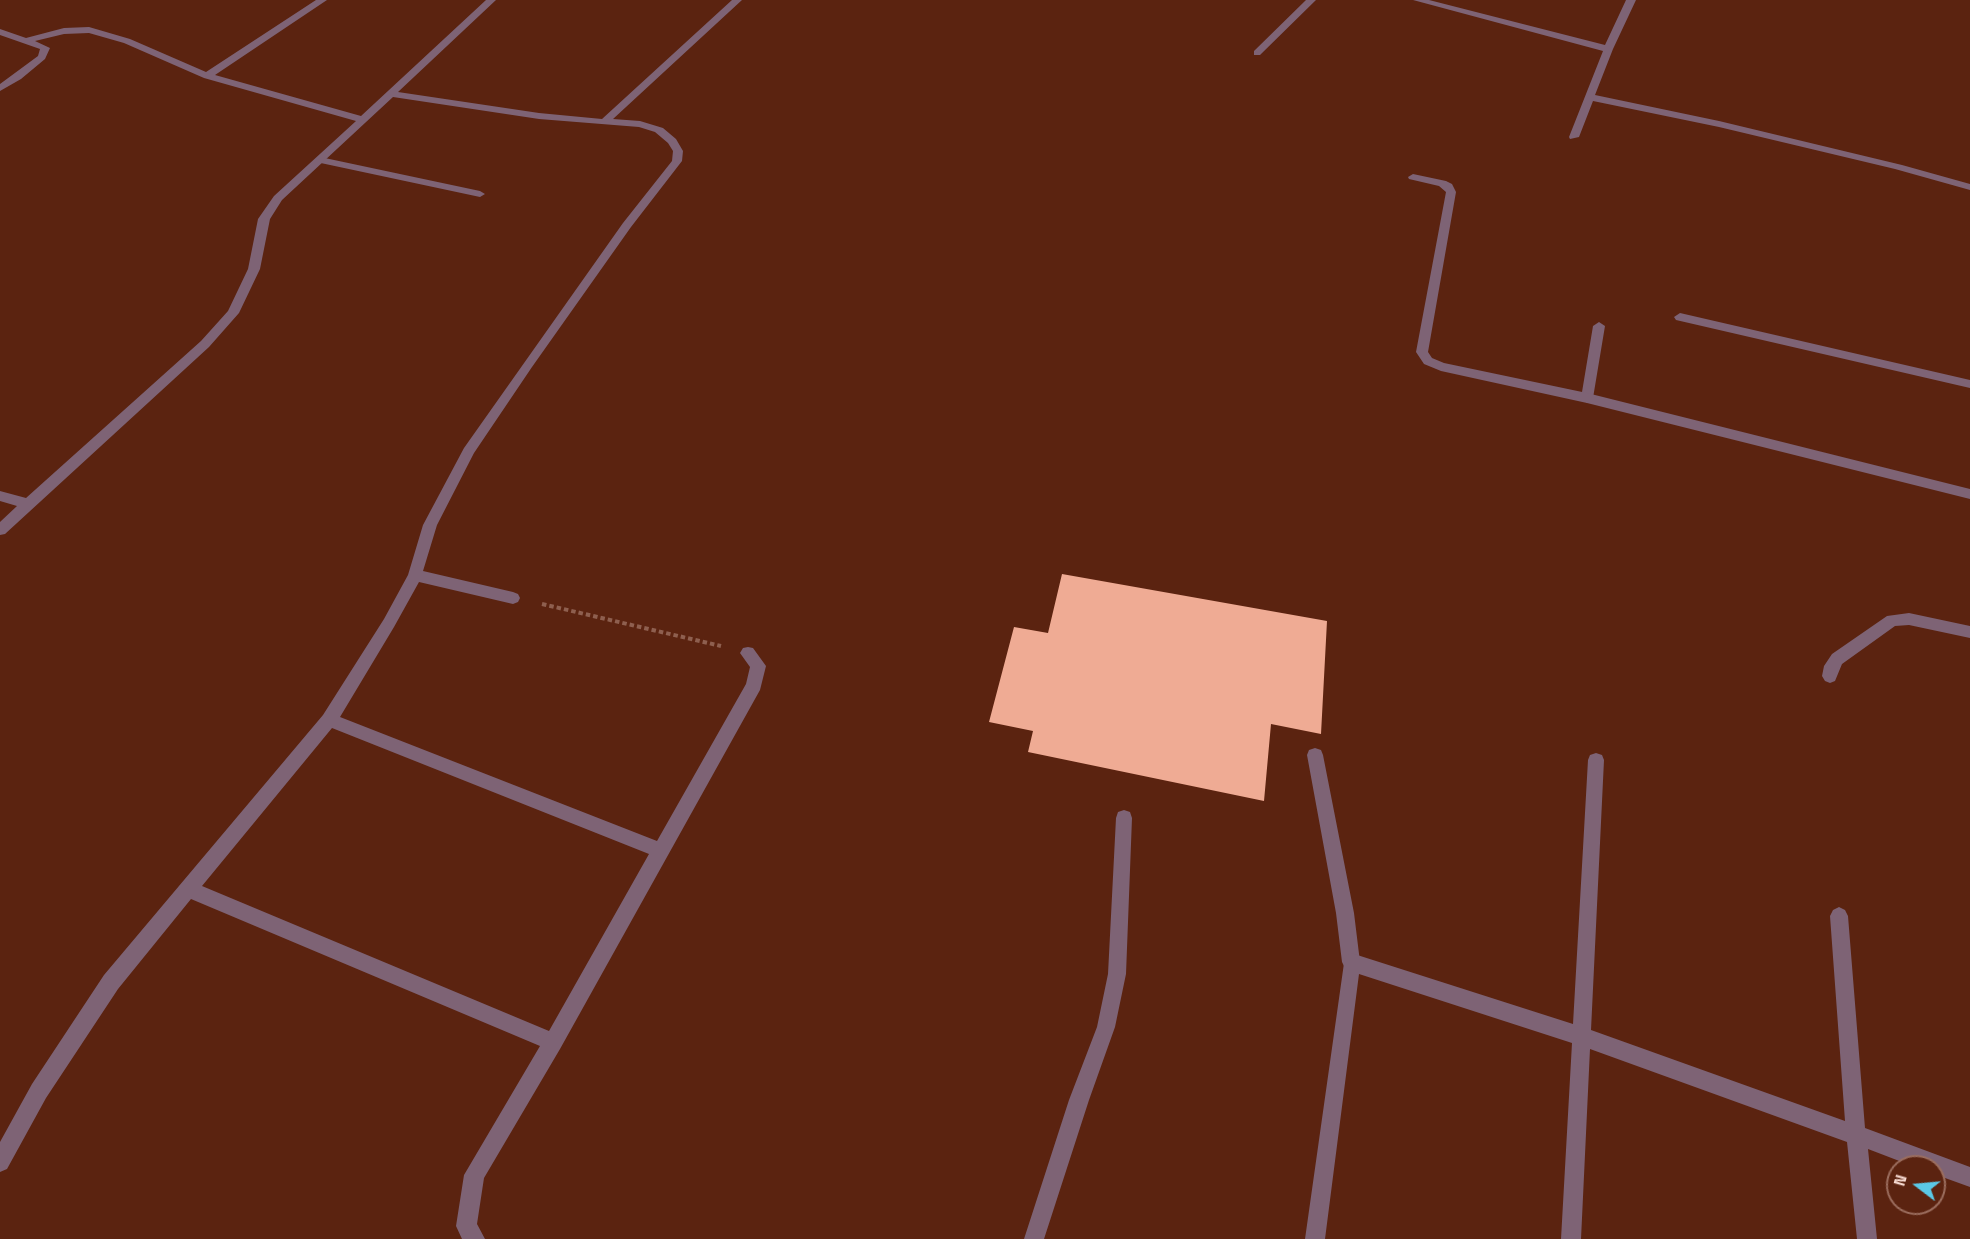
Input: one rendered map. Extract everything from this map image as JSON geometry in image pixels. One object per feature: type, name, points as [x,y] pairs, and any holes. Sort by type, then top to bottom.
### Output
[{"type":"street","points":[[207,76],[322,0]]},
{"type":"street","points":[[0,530],[205,344],[233,313],[254,269],[264,219],[278,198],[491,0]]},
{"type":"street","points":[[604,122],[737,0]]},
{"type":"street","points":[[1257,53],[1311,0]]},
{"type":"street","points":[[1418,0],[1608,49]]},
{"type":"street","points":[[1574,137],[1608,49],[1631,0]]},
{"type":"street","points":[[29,40],[64,31],[89,30],[128,41],[207,76],[363,120]]},
{"type":"street","points":[[0,32],[29,40],[45,48],[42,57],[18,77],[0,88]]},
{"type":"street","points":[[0,1162],[39,1091],[111,982],[329,720],[389,623],[415,575],[430,525],[469,451],[528,363],[627,225],[677,161],[678,151],[672,141],[659,130],[640,124],[539,116],[390,94]]},
{"type":"street","points":[[1590,97],[1730,127],[1898,167],[1970,187]]},
{"type":"street","points":[[320,160],[480,194]]},
{"type":"street","points":[[1413,177],[1442,183],[1448,186],[1451,192],[1422,352],[1428,361],[1441,367],[1587,398],[1970,494]]},
{"type":"street","points":[[1680,317],[1970,384]]},
{"type":"street","points":[[1587,398],[1599,326]]},
{"type":"street","points":[[0,496],[27,504]]},
{"type":"street","points":[[415,575],[513,598]]},
{"type":"street","points":[[1830,676],[1832,666],[1837,659],[1892,620],[1909,619],[1970,632]]},
{"type":"street","points":[[475,1239],[466,1226],[474,1175],[553,1042],[754,685],[758,666],[748,653]]},
{"type":"street","points":[[329,720],[661,851]]},
{"type":"street","points":[[1315,755],[1345,913],[1351,962],[1315,1239]]},
{"type":"street","points":[[1571,1239],[1596,760]]},
{"type":"street","points":[[1034,1239],[1078,1100],[1106,1027],[1113,995],[1121,921],[1124,818]]},
{"type":"street","points":[[188,889],[553,1042]]},
{"type":"street","points":[[1839,916],[1856,1135],[1867,1239]]},
{"type":"street","points":[[1351,962],[1581,1036],[1970,1177]]},
{"type":"path","points":[[513,598],[748,653]]},
{"type":"building","points":[[1062,574],[1327,621],[1321,734],[1271,724],[1264,801],[1028,752],[1033,731],[989,722],[1014,627],[1048,633]]}]
